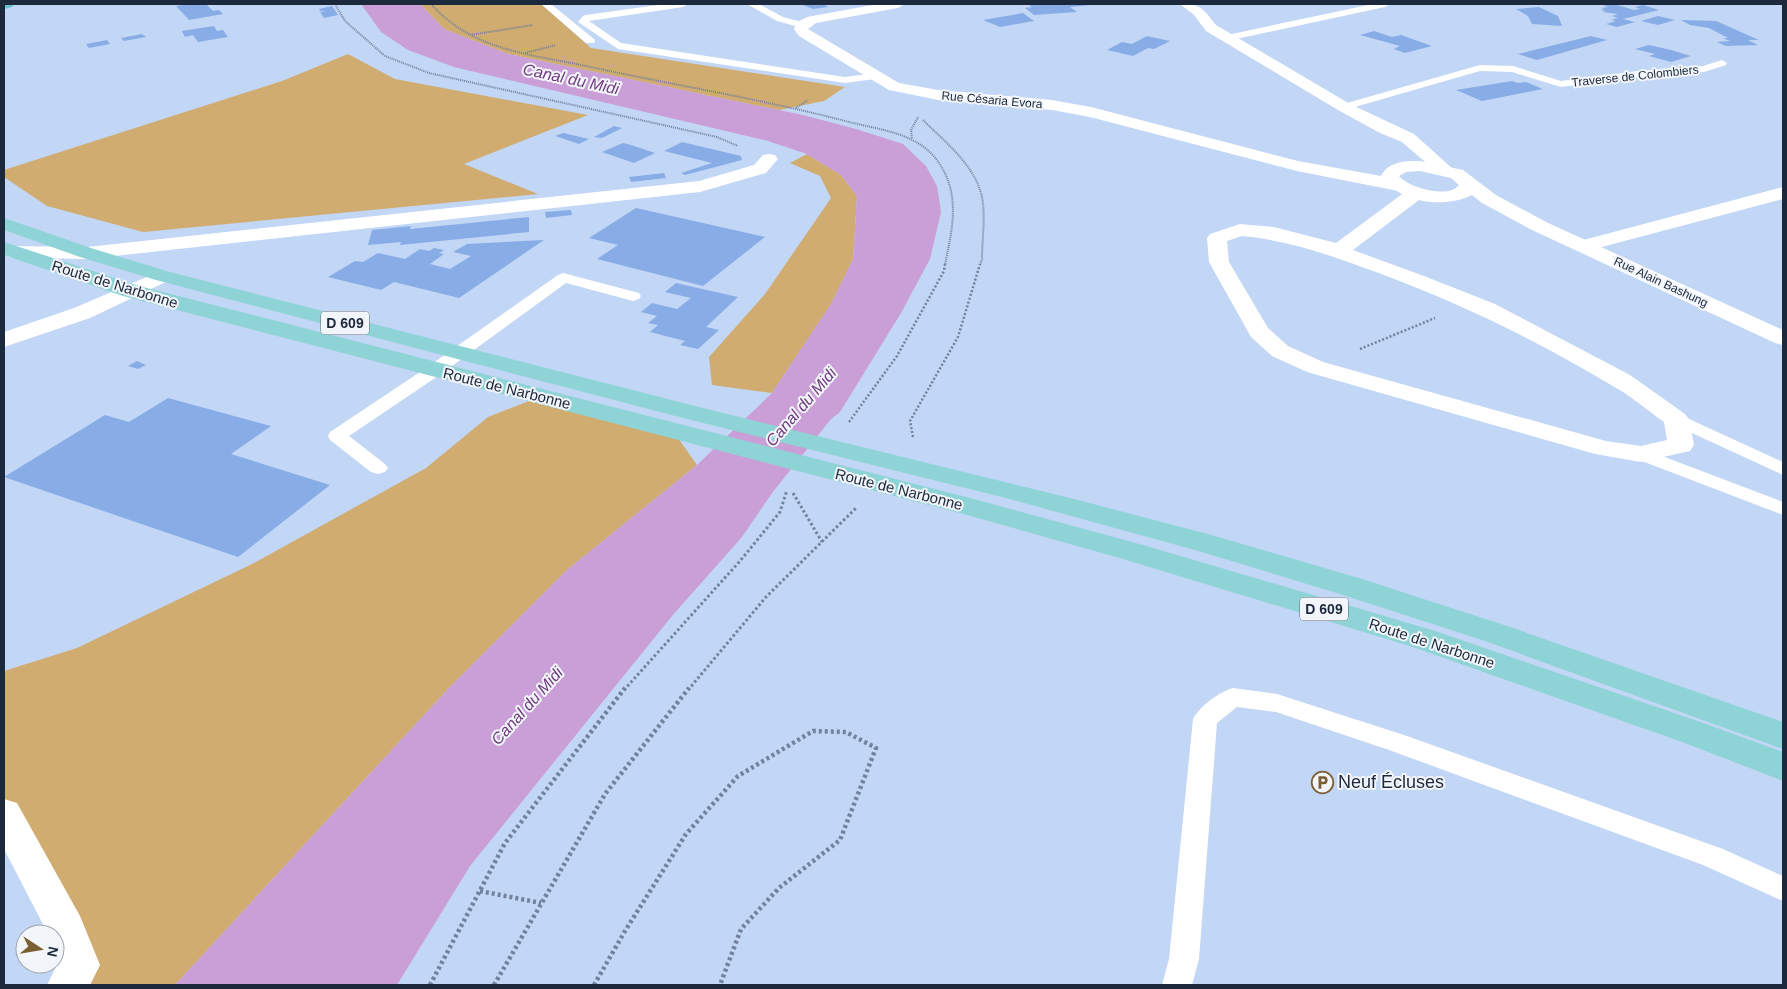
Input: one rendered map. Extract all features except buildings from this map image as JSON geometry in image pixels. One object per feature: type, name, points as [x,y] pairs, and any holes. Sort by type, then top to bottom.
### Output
[{"type":"main road","name":"Route de Narbonne","points":[[4,224],[87,253],[163,276],[458,352],[682,422],[869,473],[1421,638],[1687,731],[1783,767]]},
{"type":"main road","name":"Route de Narbonne","points":[[8,250],[131,291],[435,370],[682,422]]},
{"type":"main road","name":"Route de Narbonne","points":[[869,473],[921,470],[1199,542],[1422,608],[1783,736]]},
{"type":"street","points":[[802,25],[812,20],[898,4]]},
{"type":"street","points":[[1187,4],[1199,12],[1211,28],[1344,107],[1408,138],[1445,170]]},
{"type":"street","name":"Rue Césaria Evora","points":[[802,25],[801,29],[804,33],[894,87],[938,95],[1052,105],[1091,112],[1297,166],[1401,173]]},
{"type":"street","points":[[1386,128],[1404,145],[1401,173],[1416,193]]},
{"type":"street","points":[[8,250],[87,253],[700,186],[760,169],[769,159]]},
{"type":"street","points":[[1401,173],[1432,167],[1445,170]]},
{"type":"street","name":"Rue Alain Bashung","points":[[1445,170],[1456,174],[1489,199],[1539,226],[1783,338]]},
{"type":"street","points":[[1337,252],[1416,193],[1439,196],[1460,195],[1469,188],[1469,184]]},
{"type":"street","points":[[1583,246],[1783,192]]},
{"type":"street","name":"Rue Alain Bashung","points":[[1439,196],[1539,226]]},
{"type":"street","points":[[1240,230],[1274,233],[1316,243],[1473,303],[1621,380],[1676,419],[1681,445],[1641,454],[1604,448],[1315,367],[1280,351],[1259,332],[1219,262],[1217,238],[1240,230]]},
{"type":"street","points":[[4,340],[82,313],[163,276]]},
{"type":"street","points":[[4,814],[66,929],[79,965],[68,985]]},
{"type":"lane","points":[[546,4],[591,42],[605,48],[842,84],[894,87]]},
{"type":"lane","points":[[683,4],[586,18],[583,22],[618,46],[845,80],[875,76]]},
{"type":"lane","points":[[752,4],[780,19],[802,25]]},
{"type":"lane","points":[[1227,38],[1385,4]]},
{"type":"lane","name":"Traverse de Colombiers","points":[[1344,107],[1480,68],[1513,69],[1548,82],[1561,84],[1637,74],[1704,69],[1722,63]]},
{"type":"lane","points":[[378,468],[337,436],[435,370],[563,278],[633,296]]},
{"type":"lane","points":[[1676,419],[1783,469]]},
{"type":"lane","points":[[1641,454],[1783,509]]},
{"type":"lane","points":[[1177,985],[1184,960],[1205,719],[1233,696],[1278,703],[1398,743],[1713,858],[1783,889]]},
{"type":"path","points":[[335,4],[345,21],[385,56],[429,73],[717,137],[769,159]]},
{"type":"path","points":[[470,35],[563,20]]},
{"type":"path","points":[[912,138],[912,130],[919,116],[923,113]]},
{"type":"path","points":[[919,116],[963,161],[979,186],[983,204],[982,259],[958,337],[910,420],[921,470]]},
{"type":"path","points":[[1315,367],[1473,303]]},
{"type":"path","points":[[494,985],[606,794],[681,698],[766,597],[822,542],[869,473]]},
{"type":"path","points":[[430,985],[505,843],[615,700],[740,561],[780,512],[789,486],[822,542]]},
{"type":"path","points":[[594,985],[625,931],[686,834],[738,776],[813,730],[846,732],[876,748],[840,840],[779,888],[741,929],[720,985]]},
{"type":"path","points":[[480,891],[541,904]]},
{"type":"shaded area","points":[[420,4],[541,4],[591,48],[845,87],[824,101],[779,110],[508,54],[444,29]]},
{"type":"shaded area","points":[[348,54],[395,79],[588,115],[464,164],[538,194],[143,232],[47,206],[4,177],[4,170],[282,81]]},
{"type":"shaded area","points":[[807,154],[841,175],[857,196],[853,259],[831,304],[772,393],[712,385],[709,357],[765,294],[831,198],[820,176],[790,163]]},
{"type":"shaded area","points":[[539,397],[673,431],[697,465],[567,570],[449,688],[175,985],[68,985],[79,965],[65,935],[65,924],[60,924],[4,805],[4,671],[77,648],[252,564],[426,468],[488,417]]},
{"type":"water","name":"Canal du Midi","points":[[361,4],[420,4],[444,29],[508,54],[803,115],[903,144],[926,166],[937,186],[941,212],[930,259],[901,313],[840,412],[831,419],[772,493],[742,537],[672,616],[470,866],[397,985],[175,985],[449,688],[567,570],[697,465],[772,393],[831,304],[853,259],[857,196],[841,175],[807,154],[768,141],[454,67],[408,50],[381,32]]},
{"type":"place","name":"Neuf Écluses","points":[[1322,782]]}]
